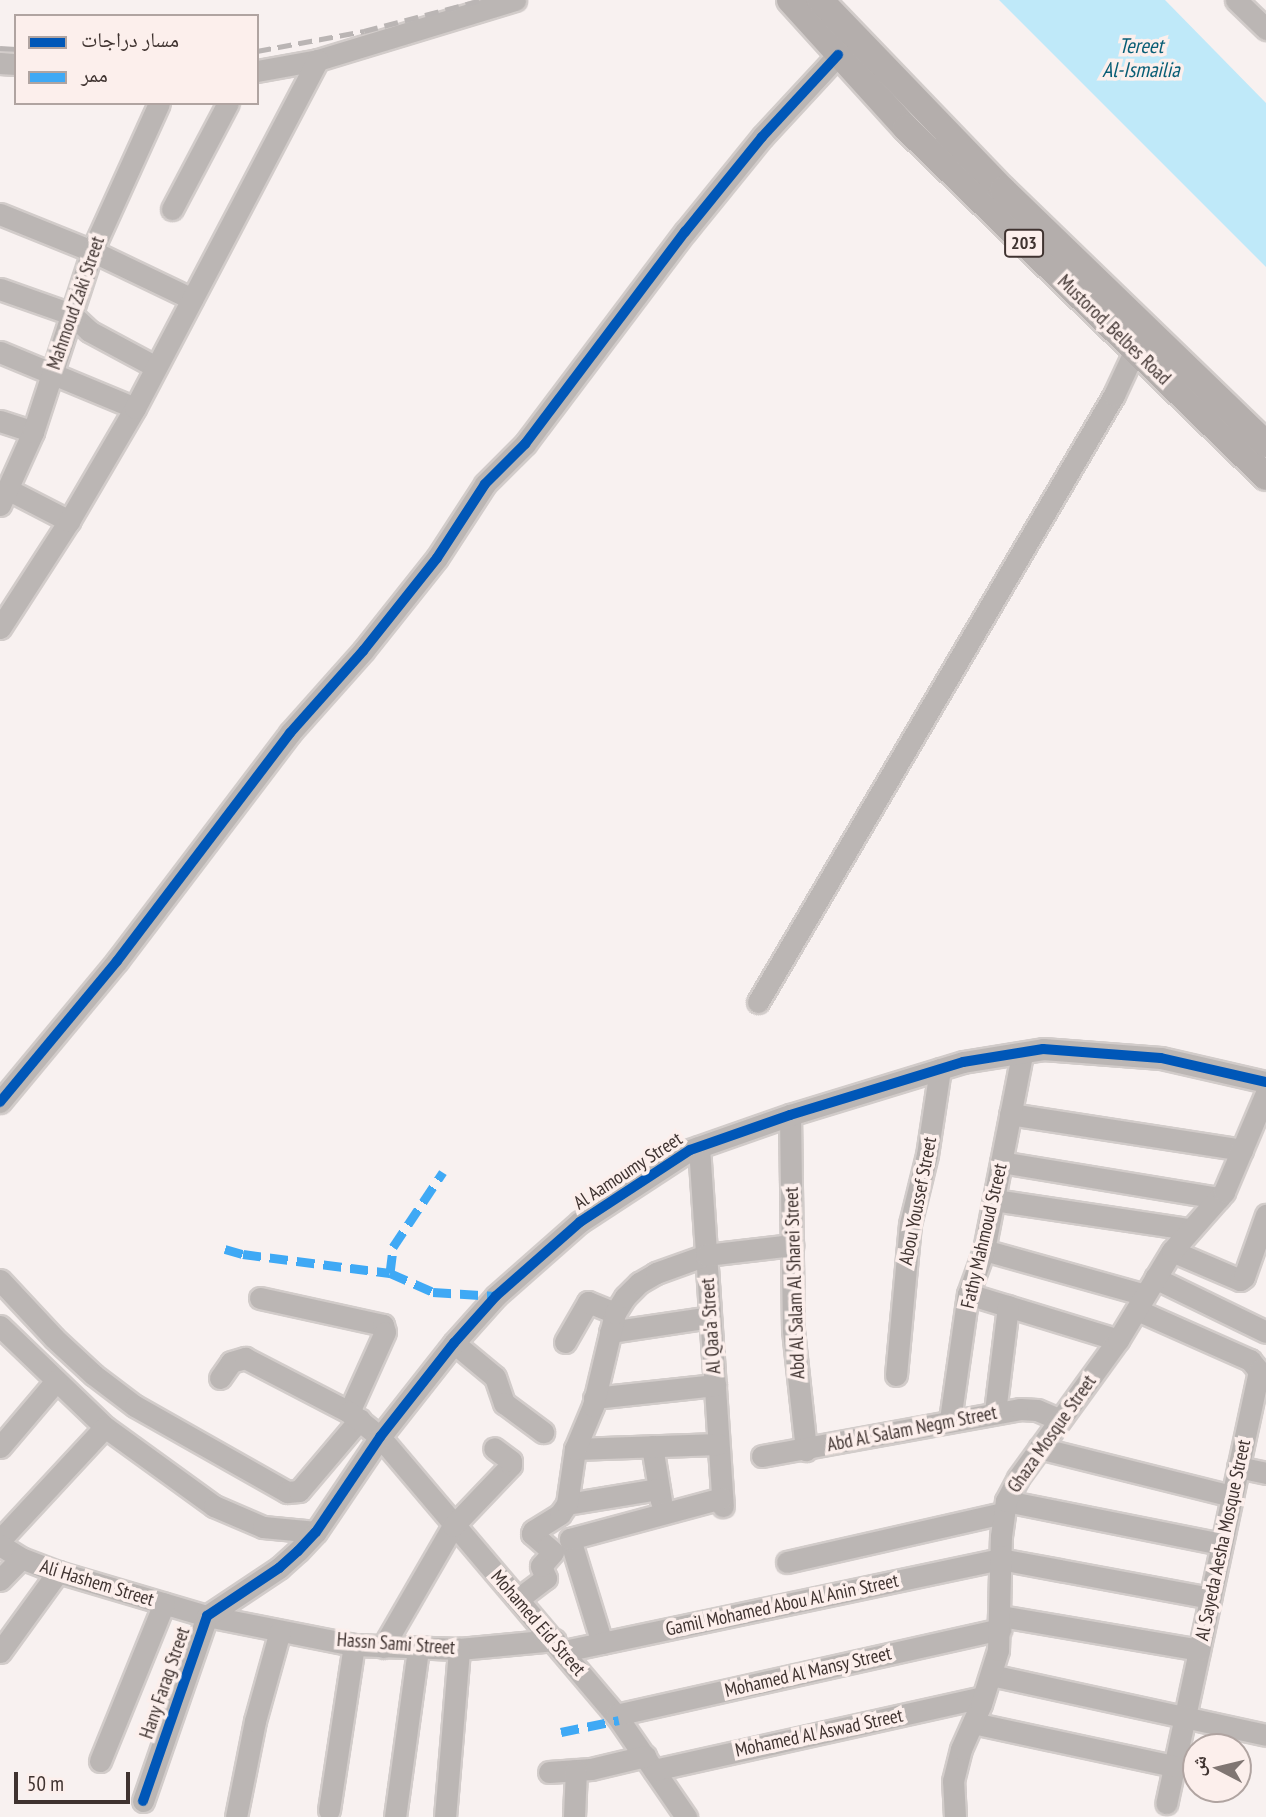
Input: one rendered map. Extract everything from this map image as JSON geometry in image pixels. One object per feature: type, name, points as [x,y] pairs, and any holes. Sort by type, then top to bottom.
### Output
[{"type":"main road","name":"Mustorod, Belbes Road","points":[[790,0],[838,55],[915,119],[1266,444]]},
{"type":"main road","name":"Mustorod, Belbes Road","points":[[820,0],[915,119],[1135,350],[1266,477]]},
{"type":"street","points":[[259,71],[318,60],[515,0]]},
{"type":"street","points":[[1236,0],[1266,29]]},
{"type":"street","points":[[0,1102],[117,961],[289,733],[363,651],[437,558],[485,484],[525,444],[685,232],[762,137],[838,55]]},
{"type":"street","points":[[0,628],[69,521],[135,408],[318,60]]},
{"type":"street","name":"Mahmoud Zaki Street","points":[[4,498],[33,432],[92,251],[158,105]]},
{"type":"street","points":[[172,209],[227,105]]},
{"type":"street","points":[[0,214],[92,251],[192,299]]},
{"type":"street","points":[[0,289],[71,314],[89,331],[156,367]]},
{"type":"street","points":[[758,1002],[1114,395],[1135,350]]},
{"type":"street","points":[[0,352],[52,371],[135,408]]},
{"type":"street","points":[[0,421],[33,432]]},
{"type":"street","points":[[4,498],[69,521]]},
{"type":"street","name":"Al Aamoumy Street","points":[[207,1616],[279,1568],[316,1532],[380,1437],[454,1343],[496,1296],[580,1222],[699,1147],[790,1115],[963,1062],[1043,1049],[1161,1058],[1266,1082]]},
{"type":"street","name":"Fathy Mahmoud Street","points":[[950,1420],[968,1294],[984,1250],[1022,1054]]},
{"type":"street","name":"Abou Youssef Street","points":[[896,1375],[910,1224],[927,1155],[940,1069]]},
{"type":"street","name":"Ghaza Mosque Street","points":[[955,1817],[953,1781],[961,1749],[999,1650],[1000,1559],[1004,1507],[1017,1478],[1118,1340],[1172,1251],[1219,1198],[1266,1093]]},
{"type":"street","points":[[1010,1114],[1242,1150]]},
{"type":"street","name":"Abd Al Salam Al Sharei Street","points":[[790,1115],[794,1349],[806,1450]]},
{"type":"street","name":"Al Qaa'a Street","points":[[663,1513],[722,1502],[699,1147]]},
{"type":"street","points":[[1001,1162],[1219,1198]]},
{"type":"street","points":[[994,1200],[1189,1229]]},
{"type":"street","points":[[1172,1251],[1240,1280],[1244,1277],[1266,1215]]},
{"type":"street","points":[[518,1599],[545,1580],[541,1566],[552,1554],[532,1534],[560,1514],[567,1504],[575,1449],[594,1398],[612,1323],[639,1283],[706,1255],[792,1245]]},
{"type":"street","points":[[984,1250],[1146,1294],[1266,1332]]},
{"type":"street","points":[[0,1280],[54,1338],[94,1375],[135,1406],[287,1492],[299,1491],[354,1416],[385,1332],[383,1325],[260,1298]]},
{"type":"street","points":[[968,1294],[1118,1340]]},
{"type":"street","name":"Al Sayeda Aesha Mosque Street","points":[[1146,1294],[1250,1360],[1259,1371],[1166,1803]]},
{"type":"street","points":[[565,1342],[588,1302],[612,1323],[710,1317]]},
{"type":"street","points":[[995,1412],[1009,1306]]},
{"type":"street","points":[[4,1338],[56,1381],[104,1427],[214,1506],[238,1518],[289,1532],[316,1532]]},
{"type":"street","points":[[454,1343],[495,1377],[504,1403],[543,1432]]},
{"type":"street","name":"Mohamed Eid Street","points":[[220,1378],[231,1362],[245,1358],[354,1416],[380,1437],[616,1715],[686,1817]]},
{"type":"street","points":[[0,1447],[56,1381]]},
{"type":"street","points":[[594,1398],[715,1385]]},
{"type":"street","name":"Abd Al Salam Negm Street","points":[[762,1456],[806,1450],[995,1412],[1029,1409],[1060,1420]]},
{"type":"street","points":[[0,1543],[104,1427]]},
{"type":"street","points":[[575,1449],[718,1444]]},
{"type":"street","points":[[602,1643],[570,1539],[663,1513],[652,1446]]},
{"type":"street","points":[[383,1647],[453,1526],[511,1465],[511,1461],[494,1448]]},
{"type":"street","points":[[1039,1448],[1231,1496]]},
{"type":"street","points":[[1238,1467],[1266,1473]]},
{"type":"street","points":[[567,1504],[659,1489]]},
{"type":"street","points":[[787,1562],[1004,1507],[1222,1544]]},
{"type":"street","name":"Ali Hashem Street","points":[[0,1543],[21,1558],[58,1572],[207,1616],[280,1631]]},
{"type":"street","points":[[0,1580],[21,1558]]},
{"type":"street","points":[[1000,1559],[1210,1598]]},
{"type":"street","name":"Gamil Mohamed Abou Al Anin Street","points":[[559,1645],[602,1643],[1000,1559]]},
{"type":"street","points":[[0,1652],[58,1572]]},
{"type":"street","points":[[100,1761],[164,1603]]},
{"type":"street","name":"Hany Farag Street","points":[[143,1801],[207,1616]]},
{"type":"street","points":[[1001,1622],[1199,1650]]},
{"type":"street","name":"Mohamed Al Mansy Street","points":[[616,1715],[1001,1622]]},
{"type":"street","points":[[236,1817],[256,1721],[280,1631]]},
{"type":"street","name":"Hassn Sami Street","points":[[280,1631],[354,1645],[418,1650],[559,1645]]},
{"type":"street","points":[[329,1810],[354,1645]]},
{"type":"street","points":[[444,1817],[459,1649]]},
{"type":"street","points":[[394,1817],[418,1650]]},
{"type":"street","points":[[990,1675],[1266,1735]]},
{"type":"street","name":"Mohamed Al Aswad Street","points":[[549,1772],[649,1763],[983,1697]]},
{"type":"street","points":[[973,1723],[1174,1766]]},
{"type":"street","points":[[574,1817],[576,1770]]},
{"type":"water","name":"Tereet Al-Ismailia","points":[[999,0],[1165,0],[1266,103],[1266,267]]},
{"type":"railway","points":[[259,51],[364,31],[482,0]]},
{"type":"railway","points":[[0,48],[14,49]]},
{"type":"marked path","points":[[390,1273],[393,1247],[443,1172]]},
{"type":"marked path","points":[[225,1249],[243,1254],[390,1273],[433,1292],[496,1296]]},
{"type":"marked path","points":[[561,1732],[619,1720]]},
{"type":"cycle path","points":[[0,1102],[117,961],[290,733],[363,651],[437,558],[485,484],[525,444],[685,232],[762,137],[838,55]]},
{"type":"cycle path","points":[[143,1801],[207,1616],[279,1568],[316,1532],[380,1437],[454,1343],[496,1296],[580,1222],[690,1150],[790,1115],[963,1062],[1043,1049],[1161,1058],[1266,1082]]}]
